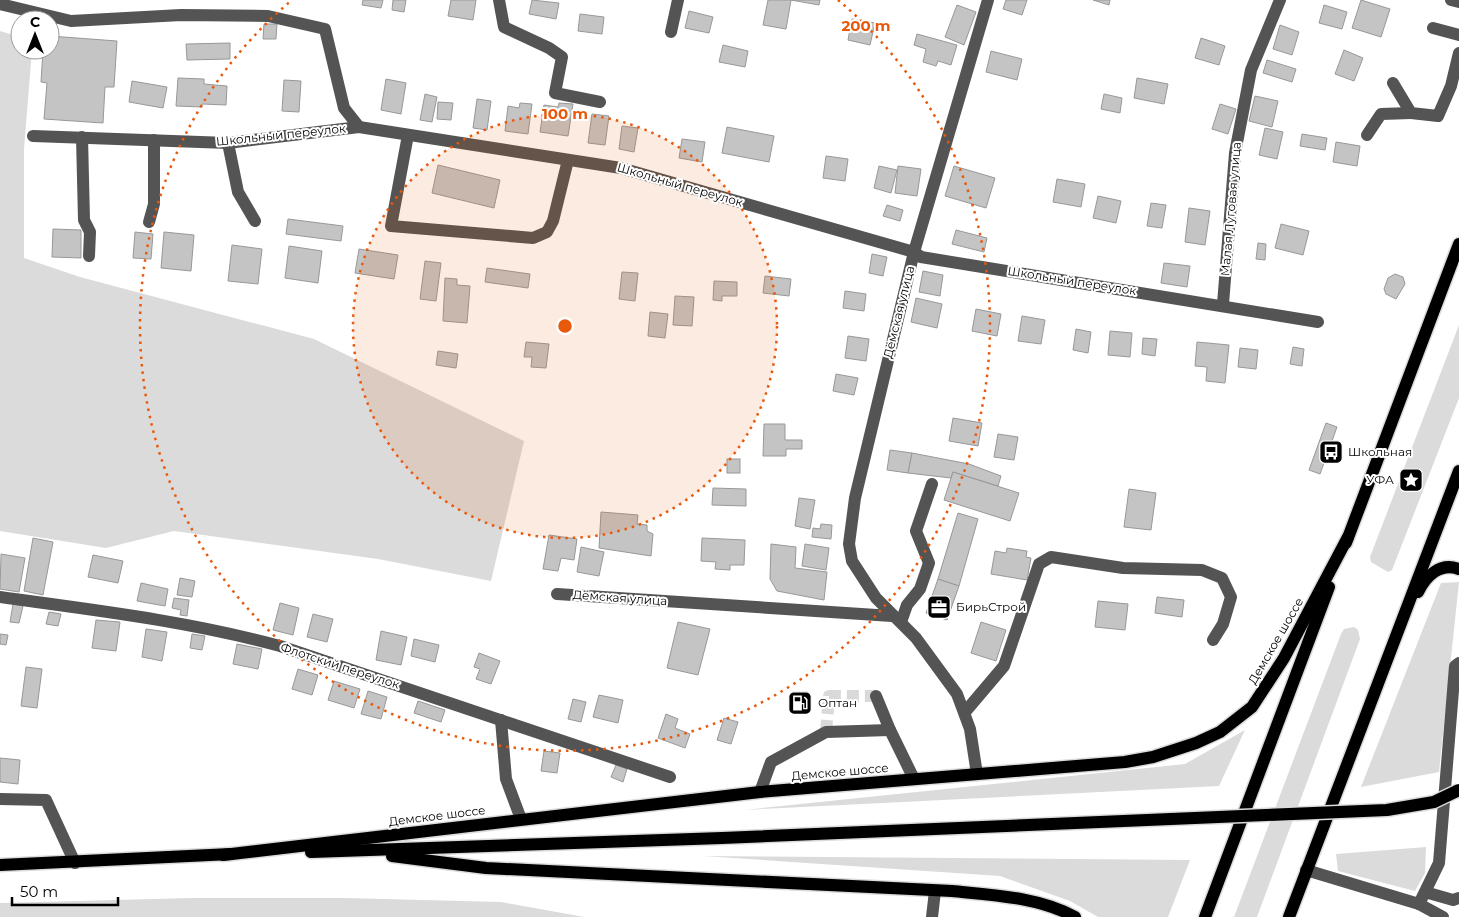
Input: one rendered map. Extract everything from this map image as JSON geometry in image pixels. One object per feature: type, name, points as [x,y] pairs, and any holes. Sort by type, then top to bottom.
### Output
[{"type":"main road","points":[[1205,917],[1459,244]]},
{"type":"main road","points":[[1289,917],[1459,470]]},
{"type":"main road","name":"Демское шоссе","points":[[223,855],[760,792],[1135,761],[1174,752],[1220,732],[1252,707],[1266,688],[1348,537]]},
{"type":"main road","points":[[1390,650],[1426,578],[1441,568],[1459,568]]},
{"type":"main road","name":"Демское шоссе","points":[[0,865],[223,855],[722,838],[1388,810],[1434,802],[1459,790]]},
{"type":"main road","points":[[352,851],[486,868],[983,894],[1052,907],[1075,917]]},
{"type":"street","points":[[499,0],[504,27],[549,48],[562,57],[556,92],[600,102]]},
{"type":"street","points":[[671,32],[678,0]]},
{"type":"street","name":"Дёмская улица","points":[[977,774],[970,729],[965,712],[943,672],[876,598],[852,561],[849,544],[850,523],[914,252],[988,0]]},
{"type":"street","name":"Малая Луговая улица","points":[[1223,304],[1234,154],[1251,70],[1280,0]]},
{"type":"street","points":[[1451,0],[1459,2]]},
{"type":"street","points":[[0,4],[71,21],[181,14],[268,16],[324,29],[344,108],[359,127]]},
{"type":"street","points":[[1433,28],[1459,35]]},
{"type":"street","points":[[1367,135],[1381,114],[1411,113],[1438,116],[1451,86],[1459,53]]},
{"type":"street","points":[[1393,83],[1411,113]]},
{"type":"street","name":"Школьный переулок","points":[[33,136],[228,143],[359,127],[621,168],[914,252],[921,257],[1223,304],[1318,322]]},
{"type":"street","points":[[408,135],[391,226],[533,238],[547,232],[553,221],[568,160]]},
{"type":"street","points":[[82,137],[84,220],[90,232],[89,256]]},
{"type":"street","points":[[149,222],[154,204],[154,140]]},
{"type":"street","points":[[228,143],[238,192],[255,221]]},
{"type":"street","points":[[897,619],[920,589],[929,563],[916,532],[932,484]]},
{"type":"street","points":[[965,712],[1004,666],[1039,564],[1051,558],[1123,568],[1202,570],[1222,578],[1231,597],[1223,624],[1213,640]]},
{"type":"street","name":"Дёмская улица","points":[[556,594],[897,619]]},
{"type":"street","name":"Флотский переулок","points":[[0,597],[186,624],[280,646],[670,777]]},
{"type":"street","points":[[1419,904],[1439,863],[1455,666],[1459,663]]},
{"type":"street","points":[[876,696],[914,779]]},
{"type":"street","points":[[501,720],[506,779],[520,819]]},
{"type":"street","points":[[760,792],[771,762],[826,732],[890,730]]},
{"type":"street","points":[[0,800],[46,800],[75,863]]},
{"type":"street","points":[[1306,870],[1419,904],[1443,917]]},
{"type":"street","points":[[932,917],[936,891]]},
{"type":"street","points":[[1425,892],[1453,900],[1459,898]]},
{"type":"shaded area","points":[[0,31],[10,34],[10,60],[31,60],[24,149],[24,258],[80,277],[314,339],[524,441],[491,581],[378,559],[174,531],[106,548],[0,531]]},
{"type":"shaded area","points":[[1459,325],[1459,398],[1392,570],[1388,572],[1371,562],[1370,557]]},
{"type":"shaded area","points":[[1459,582],[1439,772],[1361,787],[1441,583]]},
{"type":"shaded area","points":[[1354,627],[1358,630],[1360,639],[1257,917],[1234,917],[1341,634],[1344,629]]},
{"type":"shaded area","points":[[1245,730],[1219,786],[744,810],[1185,764]]},
{"type":"shaded area","points":[[1426,847],[1425,873],[1415,891],[1338,871],[1336,854]]},
{"type":"shaded area","points":[[703,856],[1190,860],[1168,917],[1098,917],[1070,901],[1000,876]]},
{"type":"shaded area","points":[[192,898],[345,898],[501,902],[584,917],[0,917],[0,903]]},
{"type":"building","points":[[363,0],[383,0],[381,8],[362,5]]},
{"type":"building","points":[[393,0],[406,0],[404,12],[392,10]]},
{"type":"building","points":[[451,0],[476,0],[473,20],[448,16]]},
{"type":"building","points":[[532,0],[559,3],[556,19],[529,14]]},
{"type":"building","points":[[768,0],[791,0],[786,29],[763,25]]},
{"type":"building","points":[[791,0],[820,0],[819,5]]},
{"type":"building","points":[[1006,0],[1027,0],[1022,15],[1003,9]]},
{"type":"building","points":[[1093,0],[1110,0],[1109,5]]},
{"type":"building","points":[[1361,0],[1390,9],[1381,37],[1352,28]]},
{"type":"building","points":[[957,5],[976,12],[964,45],[945,37]]},
{"type":"building","points":[[1324,5],[1347,12],[1342,29],[1319,23]]},
{"type":"building","points":[[689,11],[713,17],[709,33],[685,28]]},
{"type":"building","points":[[580,14],[604,17],[602,34],[578,31]]},
{"type":"building","points":[[852,19],[875,23],[870,45],[848,40]]},
{"type":"building","points":[[264,24],[277,24],[276,39],[263,39]]},
{"type":"building","points":[[1280,25],[1299,32],[1292,55],[1273,49]]},
{"type":"building","points":[[917,34],[957,45],[951,65],[938,61],[936,66],[923,62],[926,49],[914,45]]},
{"type":"building","points":[[60,37],[117,41],[114,87],[105,87],[103,123],[44,119],[47,83],[41,82],[42,60],[60,60]]},
{"type":"building","points":[[1201,38],[1225,46],[1219,65],[1195,58]]},
{"type":"building","points":[[230,43],[230,59],[187,60],[186,44]]},
{"type":"building","points":[[723,45],[748,51],[745,67],[719,62]]},
{"type":"building","points":[[1344,50],[1363,58],[1354,81],[1335,74]]},
{"type":"building","points":[[991,51],[1022,59],[1017,80],[986,72]]},
{"type":"building","points":[[1267,60],[1296,69],[1292,82],[1263,73]]},
{"type":"building","points":[[178,78],[204,79],[204,84],[227,86],[226,105],[202,104],[202,107],[176,106]]},
{"type":"building","points":[[1137,78],[1168,84],[1164,104],[1134,98]]},
{"type":"building","points":[[386,79],[406,83],[401,114],[381,110]]},
{"type":"building","points":[[284,80],[301,81],[299,112],[282,111]]},
{"type":"building","points":[[132,81],[167,87],[163,108],[129,102]]},
{"type":"building","points":[[425,94],[437,97],[432,122],[420,120]]},
{"type":"building","points":[[1104,94],[1122,98],[1120,113],[1101,109]]},
{"type":"building","points":[[1255,96],[1278,101],[1272,127],[1249,121]]},
{"type":"building","points":[[477,99],[491,101],[487,130],[473,128]]},
{"type":"building","points":[[438,102],[453,103],[451,120],[437,119]]},
{"type":"building","points":[[520,103],[532,104],[528,134],[505,131],[508,106],[519,108]]},
{"type":"building","points":[[559,103],[573,104],[568,136],[540,132],[544,105],[558,107]]},
{"type":"building","points":[[1220,104],[1236,109],[1228,134],[1212,129]]},
{"type":"building","points":[[592,114],[609,116],[605,145],[588,143]]},
{"type":"building","points":[[622,126],[638,128],[634,152],[619,149]]},
{"type":"building","points":[[727,127],[774,136],[769,162],[722,153]]},
{"type":"building","points":[[1265,128],[1283,132],[1277,159],[1259,155]]},
{"type":"building","points":[[1302,134],[1327,138],[1325,150],[1300,146]]},
{"type":"building","points":[[682,139],[705,142],[702,162],[679,158]]},
{"type":"building","points":[[1336,142],[1360,146],[1357,166],[1333,162]]},
{"type":"building","points":[[826,156],[848,159],[845,181],[823,178]]},
{"type":"building","points":[[438,165],[500,180],[494,208],[432,193]]},
{"type":"building","points":[[879,166],[897,170],[891,193],[874,188]]},
{"type":"building","points":[[898,166],[921,169],[917,196],[895,193]]},
{"type":"building","points":[[954,166],[995,178],[986,208],[945,196]]},
{"type":"building","points":[[1057,179],[1085,184],[1081,207],[1053,202]]},
{"type":"building","points":[[1098,196],[1121,201],[1116,223],[1093,218]]},
{"type":"building","points":[[1151,203],[1166,205],[1162,228],[1147,226]]},
{"type":"building","points":[[887,205],[903,210],[900,221],[883,216]]},
{"type":"building","points":[[1189,208],[1210,211],[1205,245],[1185,242]]},
{"type":"building","points":[[288,219],[343,226],[341,241],[286,234]]},
{"type":"building","points":[[1281,224],[1309,231],[1303,255],[1275,248]]},
{"type":"building","points":[[53,229],[81,230],[81,258],[52,257]]},
{"type":"building","points":[[956,230],[987,238],[984,252],[952,244]]},
{"type":"building","points":[[135,232],[153,234],[151,259],[133,258]]},
{"type":"building","points":[[164,232],[194,235],[191,271],[161,268]]},
{"type":"building","points":[[1258,243],[1266,244],[1265,260],[1256,259]]},
{"type":"building","points":[[232,245],[262,249],[258,284],[228,281]]},
{"type":"building","points":[[289,246],[322,251],[318,283],[285,278]]},
{"type":"building","points":[[359,249],[398,255],[394,279],[355,273]]},
{"type":"building","points":[[872,254],[887,257],[883,276],[869,273]]},
{"type":"building","points":[[425,261],[441,263],[436,301],[420,299]]},
{"type":"building","points":[[1164,263],[1190,266],[1187,287],[1161,283]]},
{"type":"building","points":[[487,268],[530,274],[528,288],[485,282]]},
{"type":"building","points":[[923,271],[943,275],[940,296],[919,292]]},
{"type":"building","points":[[622,272],[638,273],[635,301],[619,299]]},
{"type":"building","points":[[1395,274],[1403,277],[1405,284],[1396,299],[1386,294],[1384,289],[1388,278]]},
{"type":"building","points":[[765,276],[791,279],[789,296],[763,293]]},
{"type":"building","points":[[445,278],[457,279],[457,285],[470,286],[467,323],[443,321]]},
{"type":"building","points":[[714,281],[737,282],[737,296],[722,296],[722,301],[713,300]]},
{"type":"building","points":[[845,291],[866,294],[864,311],[843,308]]},
{"type":"building","points":[[675,296],[694,297],[692,326],[673,325]]},
{"type":"building","points":[[916,298],[942,304],[937,328],[911,322]]},
{"type":"building","points":[[976,309],[1001,314],[997,336],[972,331]]},
{"type":"building","points":[[650,312],[668,314],[665,338],[648,336]]},
{"type":"building","points":[[1022,316],[1045,320],[1041,344],[1018,341]]},
{"type":"building","points":[[1076,329],[1091,332],[1088,353],[1073,350]]},
{"type":"building","points":[[1110,331],[1132,333],[1130,357],[1108,355]]},
{"type":"building","points":[[848,336],[869,339],[866,361],[845,358]]},
{"type":"building","points":[[1143,338],[1157,339],[1155,356],[1142,354]]},
{"type":"building","points":[[526,342],[549,344],[546,368],[531,367],[532,357],[524,357]]},
{"type":"building","points":[[1197,342],[1229,345],[1225,383],[1206,381],[1207,367],[1195,366]]},
{"type":"building","points":[[1293,347],[1304,349],[1302,366],[1290,364]]},
{"type":"building","points":[[1240,348],[1258,350],[1256,369],[1238,367]]},
{"type":"building","points":[[438,351],[458,354],[456,368],[436,365]]},
{"type":"building","points":[[836,374],[858,378],[854,395],[833,391]]},
{"type":"building","points":[[953,418],[982,423],[978,446],[949,441]]},
{"type":"building","points":[[1326,423],[1337,427],[1320,474],[1309,470]]},
{"type":"building","points":[[764,424],[785,424],[785,440],[802,440],[802,449],[786,449],[786,456],[763,456]]},
{"type":"building","points":[[998,434],[1018,437],[1014,460],[994,457]]},
{"type":"building","points":[[890,450],[912,453],[908,473],[887,470]]},
{"type":"building","points":[[912,453],[969,464],[1001,476],[998,486],[953,472],[951,478],[908,473]]},
{"type":"building","points":[[727,459],[740,459],[740,473],[727,473]]},
{"type":"building","points":[[953,472],[1019,493],[1010,521],[944,500]]},
{"type":"building","points":[[713,488],[746,489],[746,506],[712,505]]},
{"type":"building","points":[[1129,489],[1156,493],[1151,530],[1124,527]]},
{"type":"building","points":[[799,498],[815,500],[810,529],[795,526]]},
{"type":"building","points":[[601,512],[638,515],[637,524],[647,525],[647,531],[653,534],[651,556],[599,548]]},
{"type":"building","points":[[958,513],[978,519],[959,586],[938,579]]},
{"type":"building","points":[[821,524],[832,525],[831,539],[812,537],[813,528],[820,529]]},
{"type":"building","points":[[549,535],[577,539],[574,560],[561,558],[558,571],[543,569]]},
{"type":"building","points":[[33,538],[53,542],[43,595],[24,591]]},
{"type":"building","points":[[702,538],[745,540],[744,565],[730,565],[730,570],[715,569],[716,562],[701,561]]},
{"type":"building","points":[[771,544],[796,547],[795,568],[827,572],[824,600],[777,591],[770,579]]},
{"type":"building","points":[[805,544],[829,548],[826,570],[802,566]]},
{"type":"building","points":[[581,547],[604,552],[599,576],[577,572]]},
{"type":"building","points":[[1007,548],[1027,551],[1026,557],[1031,558],[1027,580],[991,574],[995,551],[1006,553]]},
{"type":"building","points":[[1,554],[25,558],[19,592],[0,589]]},
{"type":"building","points":[[93,555],[123,561],[118,583],[88,577]]},
{"type":"building","points":[[180,578],[195,581],[192,597],[177,595]]},
{"type":"building","points":[[938,579],[959,586],[947,620],[926,613]]},
{"type":"building","points":[[141,583],[168,589],[165,606],[137,601]]},
{"type":"building","points":[[1157,597],[1184,600],[1182,617],[1155,613]]},
{"type":"building","points":[[174,598],[189,600],[187,616],[180,615],[181,610],[172,608]]},
{"type":"building","points":[[1098,601],[1128,604],[1125,630],[1095,627]]},
{"type":"building","points":[[280,603],[299,608],[293,635],[273,630]]},
{"type":"building","points":[[13,604],[23,606],[19,623],[10,622]]},
{"type":"building","points":[[49,612],[61,614],[58,626],[46,624]]},
{"type":"building","points":[[313,614],[333,619],[327,642],[307,637]]},
{"type":"building","points":[[96,620],[120,622],[116,651],[92,648]]},
{"type":"building","points":[[678,622],[710,629],[698,675],[667,668]]},
{"type":"building","points":[[981,622],[1006,630],[996,661],[971,653]]},
{"type":"building","points":[[146,629],[167,632],[162,661],[142,657]]},
{"type":"building","points":[[381,631],[407,637],[401,665],[376,660]]},
{"type":"building","points":[[0,634],[8,635],[6,645],[0,644]]},
{"type":"building","points":[[192,634],[205,636],[202,650],[190,648]]},
{"type":"building","points":[[414,639],[439,645],[435,662],[411,656]]},
{"type":"building","points":[[237,644],[262,649],[258,669],[233,664]]},
{"type":"building","points":[[479,653],[500,661],[491,684],[476,679],[480,669],[474,667]]},
{"type":"building","points":[[26,667],[42,669],[37,708],[21,706]]},
{"type":"building","points":[[298,669],[318,675],[312,695],[292,689]]},
{"type":"building","points":[[334,681],[360,689],[354,708],[328,700]]},
{"type":"building","points":[[368,691],[387,697],[381,719],[361,714]]},
{"type":"building","points":[[599,695],[623,700],[618,723],[593,717]]},
{"type":"building","points":[[573,699],[586,702],[581,722],[568,719]]},
{"type":"building","points":[[418,701],[445,710],[441,722],[414,713]]},
{"type":"building","points":[[666,714],[678,719],[675,728],[690,734],[685,748],[658,738]]},
{"type":"building","points":[[724,718],[738,722],[731,744],[717,740]]},
{"type":"building","points":[[544,751],[560,753],[557,773],[541,771]]},
{"type":"building","points":[[0,758],[20,760],[18,784],[0,782]]},
{"type":"building","points":[[616,765],[627,769],[623,782],[611,777]]},
{"type":"tunnel","points":[[826,732],[829,696],[876,696]]},
{"type":"place","name":"Школьная","points":[[1331,452]]},
{"type":"place","name":"УФА","points":[[1411,480]]},
{"type":"place","name":"БирьСтрой","points":[[939,607]]},
{"type":"place","name":"Оптан","points":[[800,703]]}]
